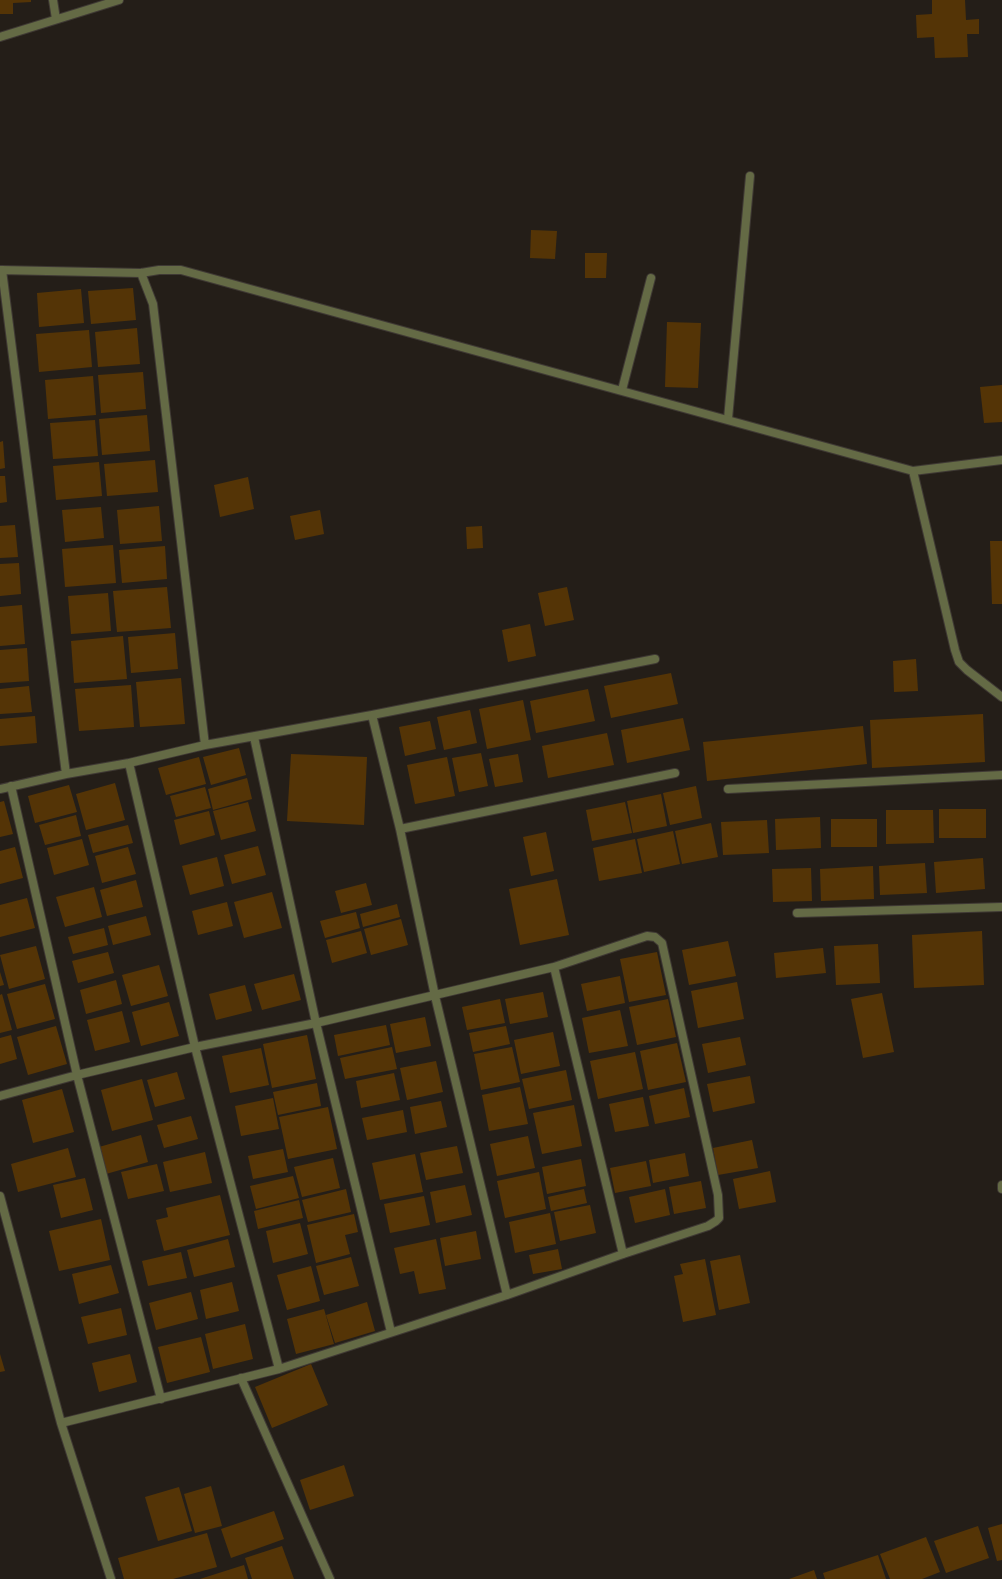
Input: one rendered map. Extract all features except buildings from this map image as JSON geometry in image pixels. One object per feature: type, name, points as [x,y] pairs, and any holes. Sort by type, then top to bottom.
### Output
[{"type":"street","points":[[53,0],[56,19]]},
{"type":"street","points":[[0,37],[119,0]]},
{"type":"street","points":[[728,420],[750,176]]},
{"type":"street","points":[[66,774],[1,270],[141,273],[159,270],[181,270],[913,471],[1002,460]]},
{"type":"street","points":[[141,273],[153,304],[205,745]]},
{"type":"street","points":[[622,390],[651,278]]},
{"type":"street","points":[[913,471],[959,662],[1002,697]]},
{"type":"street","points":[[0,790],[66,774],[129,763],[205,745],[372,715],[655,659]]},
{"type":"street","points":[[372,715],[400,829],[435,996],[507,1295]]},
{"type":"street","points":[[254,737],[316,1023],[391,1332]]},
{"type":"street","points":[[129,763],[195,1047],[279,1369]]},
{"type":"street","points":[[400,829],[675,773]]},
{"type":"street","points":[[728,789],[1002,775]]},
{"type":"street","points":[[12,786],[78,1075],[162,1399]]},
{"type":"street","points":[[797,913],[1002,907]]},
{"type":"street","points":[[0,1096],[78,1075],[195,1047],[316,1023],[554,967],[647,936],[655,938],[662,943],[718,1195],[719,1214],[716,1222],[708,1226],[507,1295],[279,1369],[61,1423]]},
{"type":"street","points":[[554,967],[623,1254]]},
{"type":"street","points":[[0,1196],[61,1423],[111,1579]]},
{"type":"street","points":[[241,1378],[330,1579]]}]
